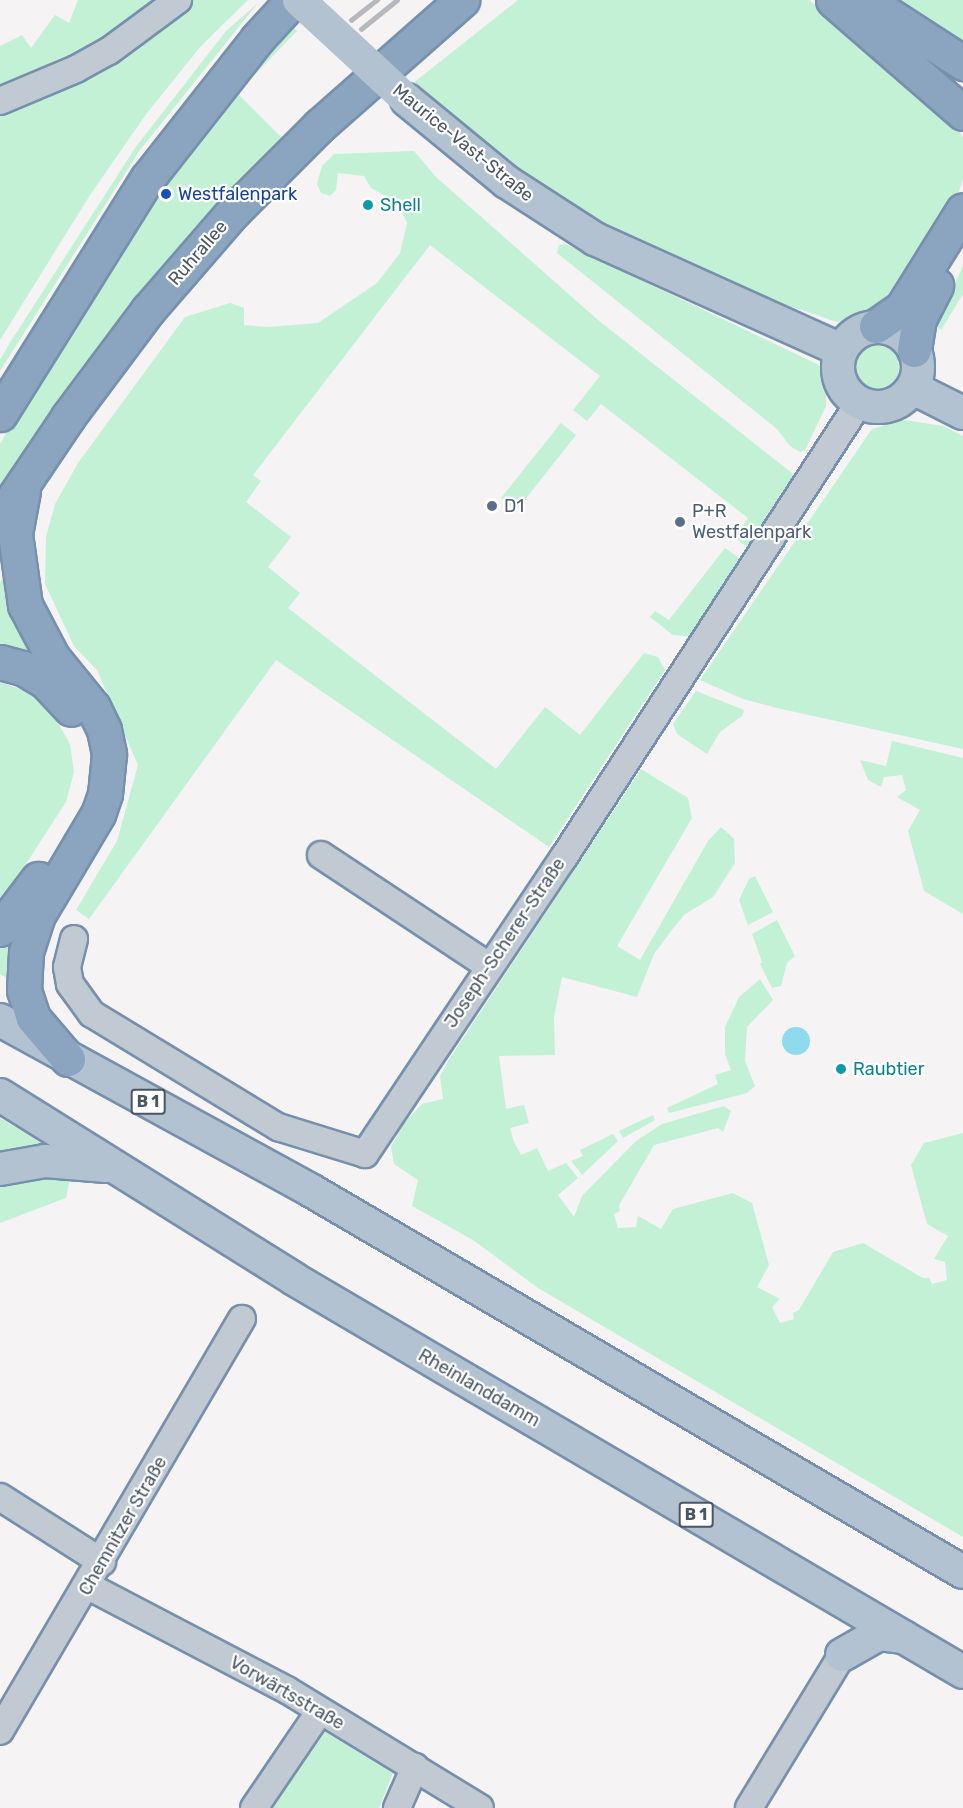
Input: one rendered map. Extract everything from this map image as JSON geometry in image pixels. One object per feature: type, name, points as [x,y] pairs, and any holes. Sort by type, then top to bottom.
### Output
[{"type":"highway","points":[[0,414],[147,179],[257,39],[293,0]]},
{"type":"highway","name":"Ruhrallee","points":[[0,518],[28,475],[148,310],[233,212],[319,126],[462,0]]},
{"type":"highway","points":[[833,0],[963,113]]},
{"type":"highway","points":[[866,0],[963,63]]},
{"type":"highway","points":[[876,326],[902,308],[963,210]]},
{"type":"highway","points":[[914,350],[919,319],[963,236]]},
{"type":"highway","points":[[28,475],[15,534],[25,605],[53,658],[93,707],[109,754],[105,794],[98,814],[38,915],[26,952],[24,990],[33,1018],[68,1059]]},
{"type":"highway","points":[[0,662],[23,668],[45,681],[66,700],[87,743],[90,765],[80,808],[24,902],[0,929]]},
{"type":"main road","name":"Maurice-Vast-Straße","points":[[299,0],[407,100],[484,166],[585,233],[841,350]]},
{"type":"main road","points":[[876,326],[895,331],[914,350],[918,371],[913,388],[905,397],[886,407],[859,403],[847,393],[838,376],[841,350],[851,337],[876,326]]},
{"type":"main road","points":[[913,388],[963,413]]},
{"type":"main road","name":"B 1","points":[[0,1020],[352,1214],[963,1572]]},
{"type":"main road","name":"Rheinlanddamm","points":[[0,1095],[387,1335],[963,1672]]},
{"type":"main road","points":[[0,1169],[22,1163],[73,1160],[113,1168],[140,1183]]},
{"type":"main road","points":[[835,1596],[846,1620],[842,1655]]},
{"type":"main road","points":[[842,1655],[879,1634],[904,1637]]},
{"type":"street","points":[[0,101],[76,69],[109,51],[178,0]]},
{"type":"street","name":"Joseph-Scherer-Straße","points":[[74,939],[67,967],[70,984],[92,1014],[278,1128],[365,1154],[859,403]]},
{"type":"street","points":[[321,855],[489,966]]},
{"type":"street","name":"Chemnitzer Straße","points":[[0,1731],[88,1586],[242,1319]]},
{"type":"street","points":[[0,1497],[102,1562]]},
{"type":"street","name":"Vorwärtsstraße","points":[[88,1586],[320,1711],[416,1767],[480,1808]]},
{"type":"street","points":[[749,1808],[842,1655]]},
{"type":"street","points":[[254,1808],[320,1711]]},
{"type":"street","points":[[397,1808],[416,1767]]},
{"type":"green space","points":[[78,0],[160,0],[88,50],[0,90],[0,46],[22,35],[31,48],[55,15],[69,23]]},
{"type":"green space","points":[[188,0],[248,0],[201,46],[147,113],[90,195],[0,340],[0,114],[73,80]]},
{"type":"green space","points":[[518,0],[809,0],[955,123],[963,138],[963,180],[953,208],[878,314],[837,322],[757,295],[596,222],[500,161],[412,84]]},
{"type":"green space","points":[[891,0],[963,0],[963,47]]},
{"type":"green space","points":[[258,3],[140,150],[0,371],[0,360],[11,341],[135,148],[226,31]]},
{"type":"green space","points":[[291,25],[297,31],[237,93],[284,140],[0,493],[0,444],[126,236],[200,131]]},
{"type":"green space","points":[[414,151],[436,177],[598,320],[797,477],[753,552],[734,537],[748,518],[601,404],[587,421],[573,410],[600,376],[430,245],[253,475],[261,481],[246,502],[291,537],[268,567],[300,593],[288,608],[496,769],[545,707],[580,735],[644,653],[658,657],[665,670],[549,847],[276,660],[89,919],[76,910],[117,841],[138,765],[97,670],[74,646],[45,584],[46,537],[55,504],[78,463],[185,317],[230,303],[244,308],[244,325],[267,327],[318,323],[377,283],[400,253],[407,223],[398,203],[371,188],[364,176],[338,173],[336,190],[330,196],[321,193],[317,184],[322,166],[334,154]]},
{"type":"green space","points":[[565,244],[819,365],[826,376],[826,406],[805,450],[800,452],[790,446],[777,429],[557,253],[559,245]]},
{"type":"green space","points":[[963,266],[963,294],[941,330],[935,325]]},
{"type":"green space","points":[[877,345],[892,352],[899,367],[892,382],[877,389],[862,382],[855,367],[862,352]]},
{"type":"green space","points":[[904,420],[943,426],[963,436],[963,749],[777,708],[743,699],[700,680],[872,429]]},
{"type":"green space","points":[[561,423],[576,435],[516,511],[501,498]]},
{"type":"green space","points":[[725,548],[746,563],[693,637],[673,635],[650,617],[655,611],[669,620]]},
{"type":"green space","points":[[5,574],[18,624],[31,654],[0,648],[0,582]]},
{"type":"green space","points":[[0,682],[28,692],[53,714],[70,744],[74,772],[66,802],[0,904]]},
{"type":"green space","points":[[696,691],[744,710],[742,716],[720,732],[707,754],[677,734],[673,724]]},
{"type":"green space","points":[[892,741],[963,758],[963,914],[924,891],[908,831],[920,810],[897,797],[906,790],[902,775],[884,777],[881,787],[868,780],[860,760],[886,766]]},
{"type":"green space","points":[[641,769],[688,798],[692,818],[617,946],[640,960],[708,841],[721,827],[734,839],[735,863],[713,897],[684,915],[654,954],[637,997],[562,977],[554,1017],[555,1055],[499,1056],[506,1109],[524,1105],[529,1123],[510,1128],[514,1142],[521,1155],[537,1148],[548,1171],[566,1163],[578,1178],[558,1195],[574,1217],[582,1196],[636,1141],[662,1124],[724,1106],[731,1111],[723,1132],[718,1128],[654,1145],[619,1205],[620,1211],[614,1214],[618,1228],[636,1227],[638,1216],[661,1229],[673,1209],[733,1193],[752,1203],[769,1265],[757,1287],[780,1299],[772,1307],[780,1323],[794,1319],[793,1313],[799,1310],[833,1252],[863,1243],[923,1278],[929,1278],[932,1284],[947,1280],[945,1262],[934,1259],[948,1236],[927,1224],[911,1165],[924,1143],[963,1133],[963,1537],[538,1288],[473,1240],[412,1206],[418,1180],[394,1164],[391,1147],[404,1123],[422,1104],[443,1099],[440,1076],[448,1061]]},
{"type":"green space","points":[[755,876],[773,912],[748,925],[739,900],[749,879]]},
{"type":"green space","points":[[777,920],[795,956],[787,963],[781,986],[772,988],[760,964],[762,962],[752,934]]},
{"type":"green space","points":[[10,941],[13,943],[9,979],[0,974],[0,947]]},
{"type":"green space","points":[[760,979],[773,1000],[747,1027],[745,1061],[755,1086],[747,1093],[669,1113],[667,1108],[718,1084],[715,1075],[731,1070],[725,1054],[725,1027],[739,997]]},
{"type":"green space","points":[[653,1115],[655,1120],[623,1138],[619,1131]]},
{"type":"green space","points":[[0,1118],[38,1141],[61,1157],[0,1161]]},
{"type":"green space","points":[[613,1134],[618,1141],[582,1175],[571,1161],[583,1156],[580,1150]]},
{"type":"green space","points":[[17,1175],[70,1178],[66,1198],[0,1223],[0,1180]]},
{"type":"green space","points":[[325,1732],[393,1773],[379,1808],[273,1808]]},
{"type":"water","points":[[796,1027],[806,1031],[810,1041],[806,1051],[796,1055],[786,1051],[782,1041],[786,1031]]},
{"type":"railway","points":[[351,20],[377,0]]},
{"type":"railway","points":[[361,29],[397,0]]},
{"type":"place","name":"Westfalenpark","points":[[166,194]]},
{"type":"place","name":"Shell","points":[[368,205]]},
{"type":"place","name":"D1","points":[[492,506]]},
{"type":"place","name":"P+R Westfalenpark","points":[[680,522]]},
{"type":"place","name":"Raubtier","points":[[841,1069]]}]
